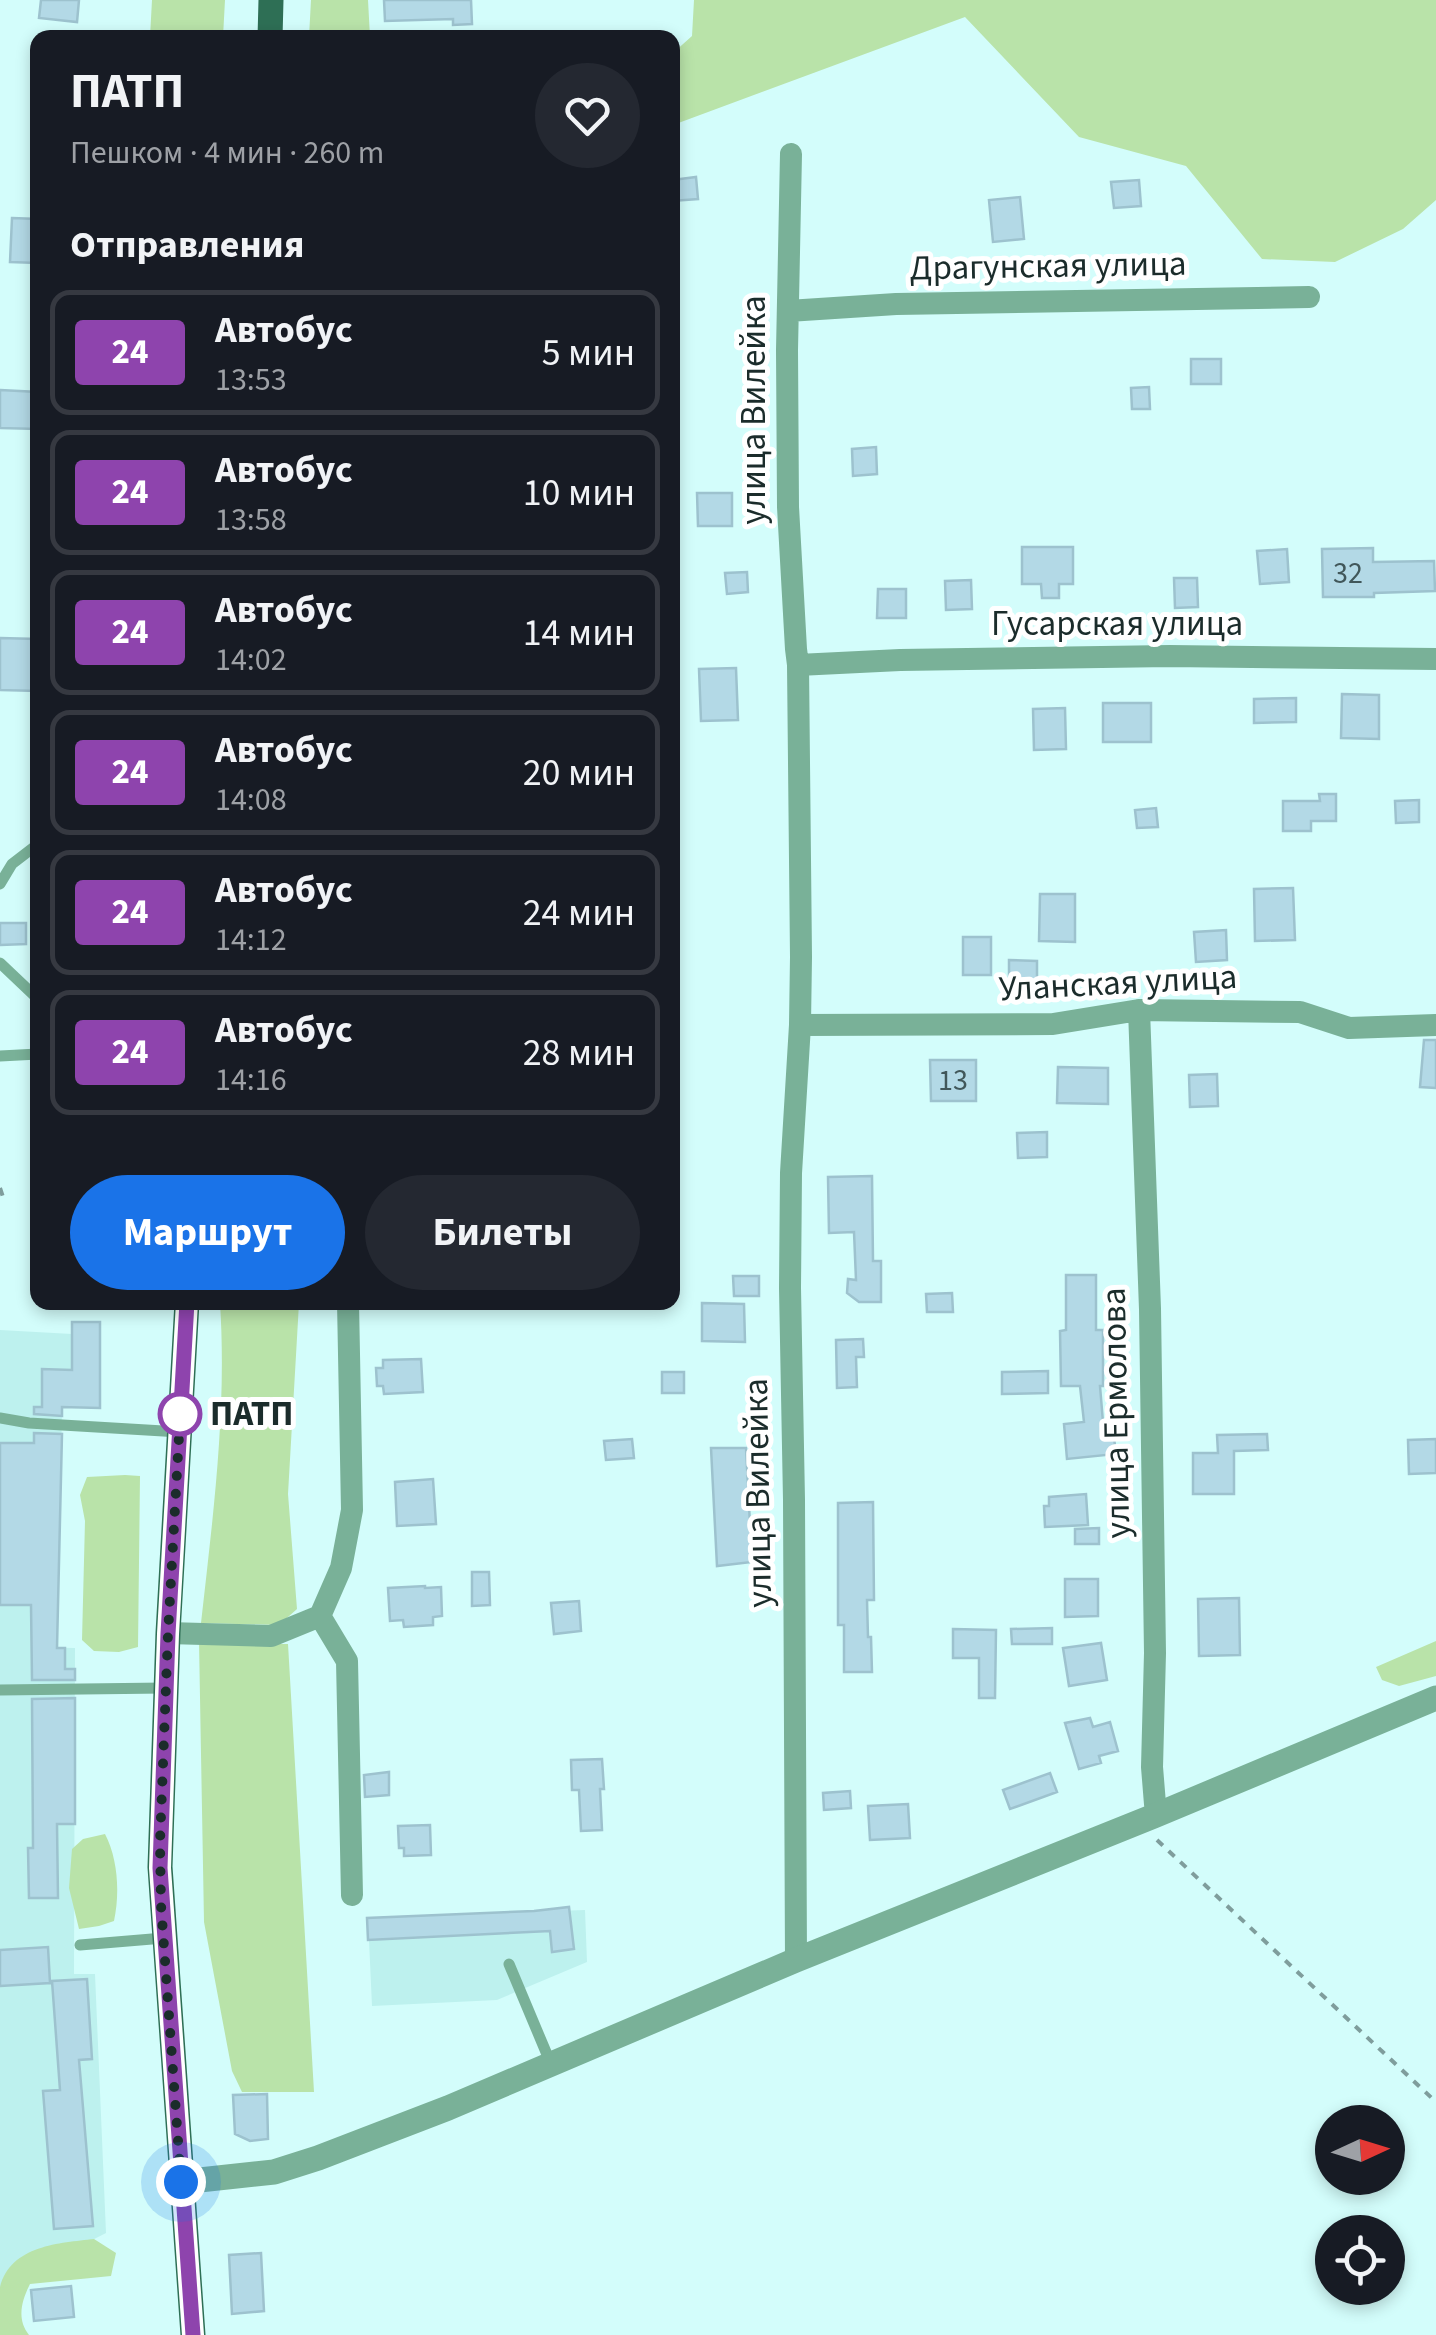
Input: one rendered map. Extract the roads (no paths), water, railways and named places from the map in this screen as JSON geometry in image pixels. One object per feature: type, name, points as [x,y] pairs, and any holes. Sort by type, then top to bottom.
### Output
[{"type":"main road","points":[[270,30],[271,0]]},
{"type":"main road","points":[[187,1310],[160,1842],[193,2335]]},
{"type":"street","name":"улица Вилейка","points":[[791,154],[788,507],[798,665],[800,1026],[790,1288],[796,1960]]},
{"type":"street","name":"Драгунская улица","points":[[788,311],[896,304],[1309,297]]},
{"type":"street","name":"Гусарская улица","points":[[798,665],[1170,656],[1436,659]]},
{"type":"street","name":"Уланская улица","points":[[800,1026],[1053,1024],[1139,1010],[1300,1012],[1348,1028],[1436,1025]]},
{"type":"street","name":"улица Ермолова","points":[[1139,1010],[1150,1309],[1156,1653],[1152,1777],[1155,1804],[1149,1819]]},
{"type":"street","points":[[168,1634],[271,1636],[320,1616],[341,1568],[352,1510],[348,1310]]},
{"type":"street","points":[[320,1616],[347,1661],[352,1895]]},
{"type":"street","points":[[181,2182],[288,2168],[448,2108],[796,1960],[1149,1819],[1436,1698]]},
{"type":"lane","points":[[0,884],[6,864],[30,849]]},
{"type":"lane","points":[[0,963],[30,991]]},
{"type":"lane","points":[[0,1056],[30,1054]]},
{"type":"lane","points":[[0,1418],[180,1432]]},
{"type":"lane","points":[[0,1690],[166,1688]]},
{"type":"lane","points":[[80,1945],[164,1938]]},
{"type":"lane","points":[[508,1964],[552,2064]]},
{"type":"place","name":"ПАТП","points":[[180,1414]]}]
